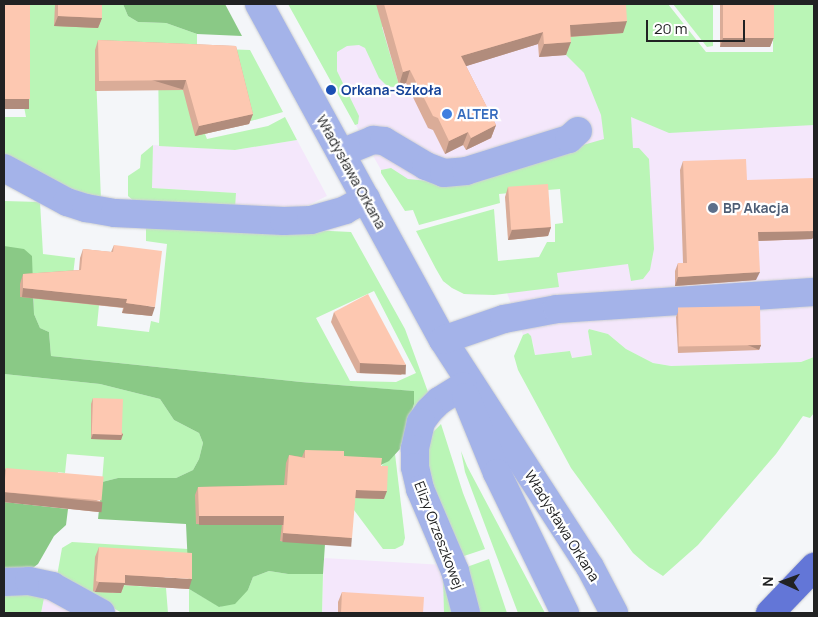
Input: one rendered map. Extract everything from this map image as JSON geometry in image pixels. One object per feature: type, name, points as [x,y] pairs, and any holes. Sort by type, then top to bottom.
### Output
[{"type":"main road","points":[[770,613],[814,567]]},
{"type":"street","name":"Władysława Orkana","points":[[259,4],[443,340],[590,567],[614,613]]},
{"type":"street","points":[[341,153],[373,140],[384,141],[409,157],[435,170],[444,173],[466,171],[569,139],[578,131]]},
{"type":"street","points":[[4,168],[67,202],[110,212],[284,221],[311,220],[346,210],[366,199]]},
{"type":"street","points":[[443,340],[504,319],[557,309],[814,292]]},
{"type":"street","name":"Władysława Orkana","points":[[443,340],[497,474],[565,613]]},
{"type":"street","name":"Elizy Orzeszkowej","points":[[462,386],[439,401],[421,422],[415,450],[415,468],[420,489],[455,571],[466,613]]},
{"type":"street","points":[[4,582],[29,581],[52,586],[101,613]]},
{"type":"shaded area","points":[[465,4],[626,4],[631,116],[814,106],[814,357],[801,362],[671,366],[653,363],[626,349],[608,334],[589,329],[592,355],[571,358],[570,351],[535,355],[533,343],[528,334],[523,335],[507,293],[464,294],[443,281],[650,249],[633,151],[394,193],[312,47]]},
{"type":"shaded area","points":[[297,140],[327,196],[296,211],[235,208],[235,193],[151,188],[153,145],[235,150]]},
{"type":"shaded area","points":[[324,558],[444,565],[456,613],[322,613]]},
{"type":"shaded area","points":[[45,593],[86,613],[41,613]]},
{"type":"green space","points":[[4,4],[123,4],[128,16],[138,22],[166,23],[197,34],[197,48],[250,50],[283,112],[205,134],[207,139],[268,126],[285,117],[297,140],[235,150],[159,146],[158,53],[95,50],[101,200],[4,163],[4,117],[26,117]]},
{"type":"green space","points":[[123,4],[225,4],[242,36],[197,34],[166,23],[138,22],[128,16]]},
{"type":"green space","points":[[288,4],[465,4],[382,27],[399,85],[387,86],[379,78],[365,48],[359,45],[347,46],[337,52],[337,71],[359,116],[358,124],[355,125]]},
{"type":"green space","points":[[621,4],[668,4],[706,52],[773,52],[773,4],[814,4],[814,125],[669,133],[631,117],[633,148],[639,148],[649,159],[654,249],[650,270],[643,279],[631,281],[628,264],[557,273],[559,287],[494,295],[464,294],[452,288],[443,281],[416,231],[494,209],[498,261],[539,257],[547,242],[555,242],[555,224],[563,223],[560,189],[499,194],[500,203],[419,225],[413,210],[405,211],[381,173],[381,170],[391,168],[408,179],[450,183],[604,139],[601,115],[584,73],[566,55],[565,37]]},
{"type":"green space","points":[[673,4],[713,4],[713,46],[707,47]]},
{"type":"green space","points":[[153,145],[152,188],[236,193],[235,208],[135,202],[128,196],[128,176],[140,168],[141,155]]},
{"type":"green space","points":[[4,201],[40,202],[43,254],[75,258],[70,302],[99,305],[97,326],[149,332],[151,321],[159,323],[167,244],[146,241],[146,222],[351,232],[405,329],[428,392],[410,418],[414,404],[413,391],[301,382],[51,356],[49,332],[40,328],[34,314],[34,284],[4,246]],"holes":[[[374,291],[416,373],[396,382],[350,381],[316,318]]]},
{"type":"green space","points":[[4,246],[24,249],[32,256],[34,314],[40,328],[49,332],[51,356],[301,382],[414,391],[414,404],[400,449],[389,461],[379,466],[280,541],[325,544],[323,574],[288,574],[269,571],[253,577],[248,590],[235,604],[219,607],[189,589],[186,524],[98,519],[102,482],[118,478],[176,478],[193,470],[199,459],[203,443],[199,433],[174,420],[160,399],[100,384],[4,374]]},
{"type":"green space","points":[[589,329],[608,334],[626,349],[653,363],[671,366],[801,362],[814,357],[814,413],[810,418],[803,416],[776,454],[698,545],[663,576],[633,553],[571,468],[518,370],[514,356],[523,335],[528,333],[531,336],[535,355],[570,351],[572,358],[592,355]]},
{"type":"green space","points":[[4,374],[100,384],[160,399],[174,420],[199,433],[203,443],[199,459],[193,470],[176,478],[118,478],[102,482],[104,457],[67,454],[65,473],[58,472],[56,483],[4,478]]},
{"type":"green space","points":[[441,424],[463,493],[485,549],[461,557],[435,491],[428,461],[430,435]]},
{"type":"green space","points":[[461,451],[467,466],[545,613],[518,613],[465,472]]},
{"type":"green space","points":[[395,454],[405,538],[403,545],[395,549],[383,549],[345,498]]},
{"type":"green space","points":[[4,502],[68,509],[66,525],[54,536],[38,564],[26,573],[4,575]]},
{"type":"green space","points":[[72,542],[188,549],[188,563],[96,557],[112,593],[121,593],[122,585],[166,588],[168,613],[122,613],[57,576],[62,548]]},
{"type":"green space","points":[[489,559],[507,613],[475,613],[464,568]]},
{"type":"green space","points":[[269,571],[288,574],[323,574],[322,613],[189,613],[189,589],[220,607],[248,590],[253,577]]},
{"type":"green space","points":[[443,575],[456,613],[444,613]]},
{"type":"green space","points":[[4,590],[45,593],[41,613],[4,613]]},
{"type":"building","points":[[4,4],[30,4],[30,99],[4,99]]},
{"type":"building","points":[[58,4],[102,4],[102,18],[58,16]]},
{"type":"building","points":[[384,4],[626,4],[627,21],[570,25],[571,42],[544,44],[543,32],[461,56],[496,125],[471,138],[468,132],[449,141],[438,118],[433,116],[410,70],[403,72]]},
{"type":"building","points":[[723,4],[774,4],[774,38],[723,38]]},
{"type":"building","points":[[98,40],[236,46],[253,114],[199,126],[186,80],[99,81]]},
{"type":"building","points":[[746,159],[747,180],[814,178],[814,231],[758,232],[760,272],[678,277],[678,263],[687,263],[683,161]]},
{"type":"building","points":[[548,184],[551,227],[511,230],[508,187]]},
{"type":"building","points":[[114,245],[162,251],[155,307],[126,303],[127,299],[23,288],[23,274],[81,270],[83,249],[113,252]]},
{"type":"building","points":[[368,294],[406,365],[360,363],[334,312]]},
{"type":"building","points":[[760,306],[761,345],[679,346],[678,307]]},
{"type":"building","points":[[93,398],[123,399],[122,435],[92,434]]},
{"type":"building","points":[[305,450],[344,451],[344,456],[382,458],[381,466],[388,466],[387,491],[356,490],[352,538],[283,533],[284,516],[199,516],[198,487],[287,485],[289,455],[305,458]]},
{"type":"building","points":[[6,468],[104,477],[102,500],[4,492]]},
{"type":"building","points":[[99,547],[192,553],[192,579],[125,575],[125,583],[96,581]]},
{"type":"building","points":[[342,592],[424,597],[423,613],[341,613]]},
{"type":"place","name":"Orkana-Szkoła","points":[[331,90]]},
{"type":"place","name":"ALTER","points":[[447,114]]},
{"type":"place","name":"BP Akacja","points":[[713,208]]}]
